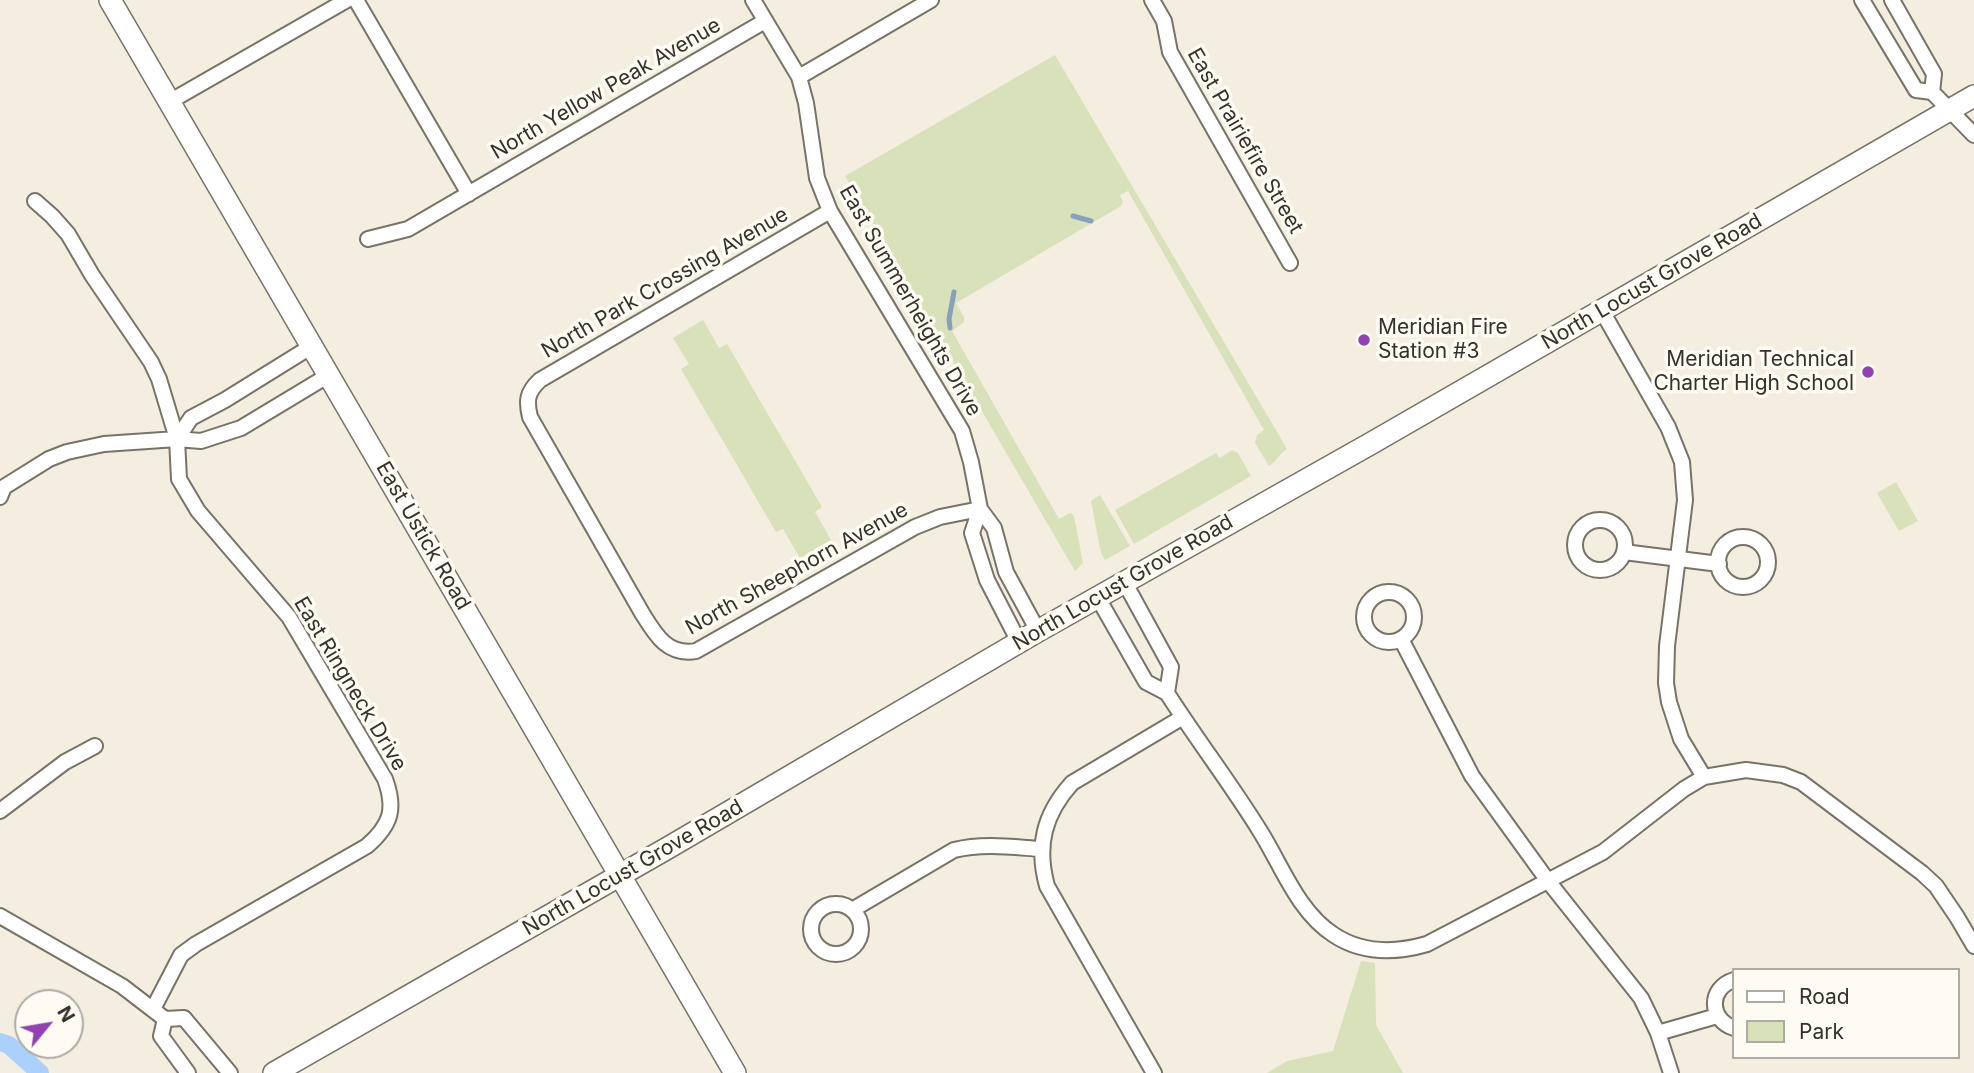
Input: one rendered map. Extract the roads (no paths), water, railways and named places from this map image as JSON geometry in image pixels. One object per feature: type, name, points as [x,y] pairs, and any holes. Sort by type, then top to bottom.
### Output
[{"type":"main road","name":"East Ustick Road","points":[[110,0],[735,1073]]},
{"type":"main road","name":"North Locust Grove Road","points":[[274,1073],[621,875],[1038,631],[1974,96]]},
{"type":"street","points":[[169,102],[347,0]]},
{"type":"street","points":[[356,0],[469,194]]},
{"type":"street","name":"East Summerheights Drive","points":[[753,0],[799,77],[806,103],[817,178],[830,211],[962,431],[980,509],[994,528],[1006,572],[1038,631]]},
{"type":"street","points":[[799,77],[931,0]]},
{"type":"street","name":"East Prairiefire Street","points":[[1152,0],[1164,21],[1170,52],[1290,263]]},
{"type":"street","points":[[1862,0],[1916,90],[1932,92],[1974,135]]},
{"type":"street","points":[[1892,0],[1934,74],[1932,92]]},
{"type":"street","name":"North Yellow Peak Avenue","points":[[368,239],[408,229],[765,21]]},
{"type":"street","name":"East Ringneck Drive","points":[[34,201],[68,234],[92,275],[151,362],[159,379],[177,439],[180,480],[198,511],[278,602],[299,633],[385,779],[391,797],[390,816],[381,834],[367,846],[181,955],[153,1009]]},
{"type":"street","name":"North Park Crossing Avenue","points":[[674,650],[659,640],[642,613],[530,417],[527,398],[531,388],[540,380],[830,211]]},
{"type":"street","points":[[1602,311],[1668,427],[1682,462],[1685,500],[1667,646],[1666,683],[1671,711],[1681,738],[1704,777]]},
{"type":"street","points":[[177,439],[191,418],[312,346]]},
{"type":"street","points":[[1,489],[49,459],[67,452],[104,444],[177,439],[201,442],[241,428],[329,375]]},
{"type":"street","name":"East Summerheights Drive","points":[[980,509],[972,533],[987,580],[1019,642]]},
{"type":"street","name":"North Sheephorn Avenue","points":[[674,650],[696,651],[915,527],[940,517],[980,509]]},
{"type":"street","points":[[1624,552],[1719,565]]},
{"type":"street","points":[[1125,583],[1171,667],[1167,693]]},
{"type":"street","points":[[1098,598],[1146,682],[1167,693],[1260,831],[1308,911],[1336,936],[1371,949],[1409,949],[1427,944],[1619,842],[1684,789],[1704,777],[1746,770],[1765,771],[1792,779],[1817,792],[1922,873],[1936,886],[1974,946]]},
{"type":"street","points":[[1401,639],[1472,776],[1548,881],[1641,998],[1658,1033],[1671,1073]]},
{"type":"street","points":[[1154,1073],[1048,886],[1042,868],[1041,849],[1050,813],[1059,797],[1072,783],[1183,717]]},
{"type":"street","points":[[0,811],[65,762],[95,746]]},
{"type":"street","points":[[852,910],[954,850],[992,845],[1041,849]]},
{"type":"street","points":[[0,916],[122,986],[165,1019],[184,1018],[230,1073]]},
{"type":"street","points":[[1732,981],[1719,988],[1714,1006],[1717,1016],[1732,1027]]},
{"type":"street","points":[[1658,1033],[1717,1016]]},
{"type":"street","points":[[165,1019],[161,1036],[188,1073]]},
{"type":"waterway","points":[[1073,216],[1091,221]]},
{"type":"waterway","points":[[950,328],[954,292]]},
{"type":"waterway","points":[[0,1042],[9,1045],[40,1073]]},
{"type":"place","name":"Meridian Fire Station #3","points":[[1364,340]]},
{"type":"place","name":"Meridian Technical Charter High School","points":[[1868,372]]}]
